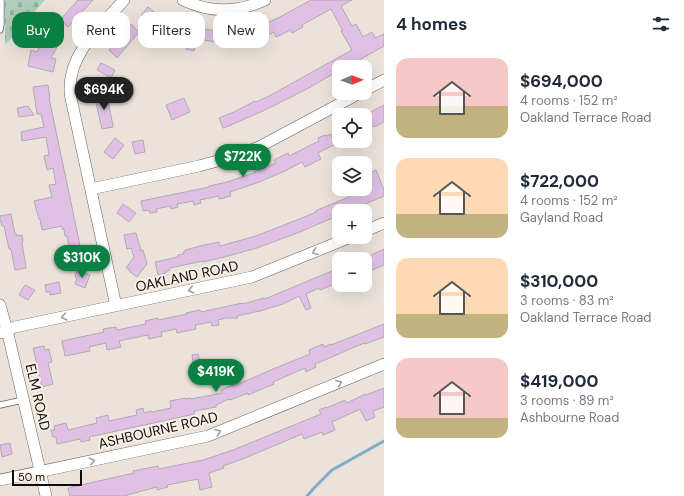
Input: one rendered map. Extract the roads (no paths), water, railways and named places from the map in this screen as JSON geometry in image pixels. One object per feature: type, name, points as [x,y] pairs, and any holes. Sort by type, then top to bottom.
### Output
[{"type":"street","points":[[116,306],[70,90],[71,77],[75,62],[89,38],[124,0]]},
{"type":"street","points":[[183,0],[208,9],[222,10],[238,9],[265,0]]},
{"type":"street","points":[[372,86],[384,80]]},
{"type":"street","points":[[91,189],[199,166],[257,148],[347,100]]},
{"type":"street","points":[[372,228],[384,224]]},
{"type":"street","name":"OAKLAND ROAD","points":[[4,332],[15,327],[234,282],[252,277],[334,244]]},
{"type":"street","name":"ELM ROAD","points":[[0,305],[4,332],[23,400],[46,496]]},
{"type":"street","name":"ASHBOURNE ROAD","points":[[0,480],[208,436],[384,364]]},
{"type":"lane","points":[[0,30],[1,0]]},
{"type":"lane","points":[[0,405],[23,400]]},
{"type":"waterway","points":[[307,496],[332,470],[384,441]]}]
